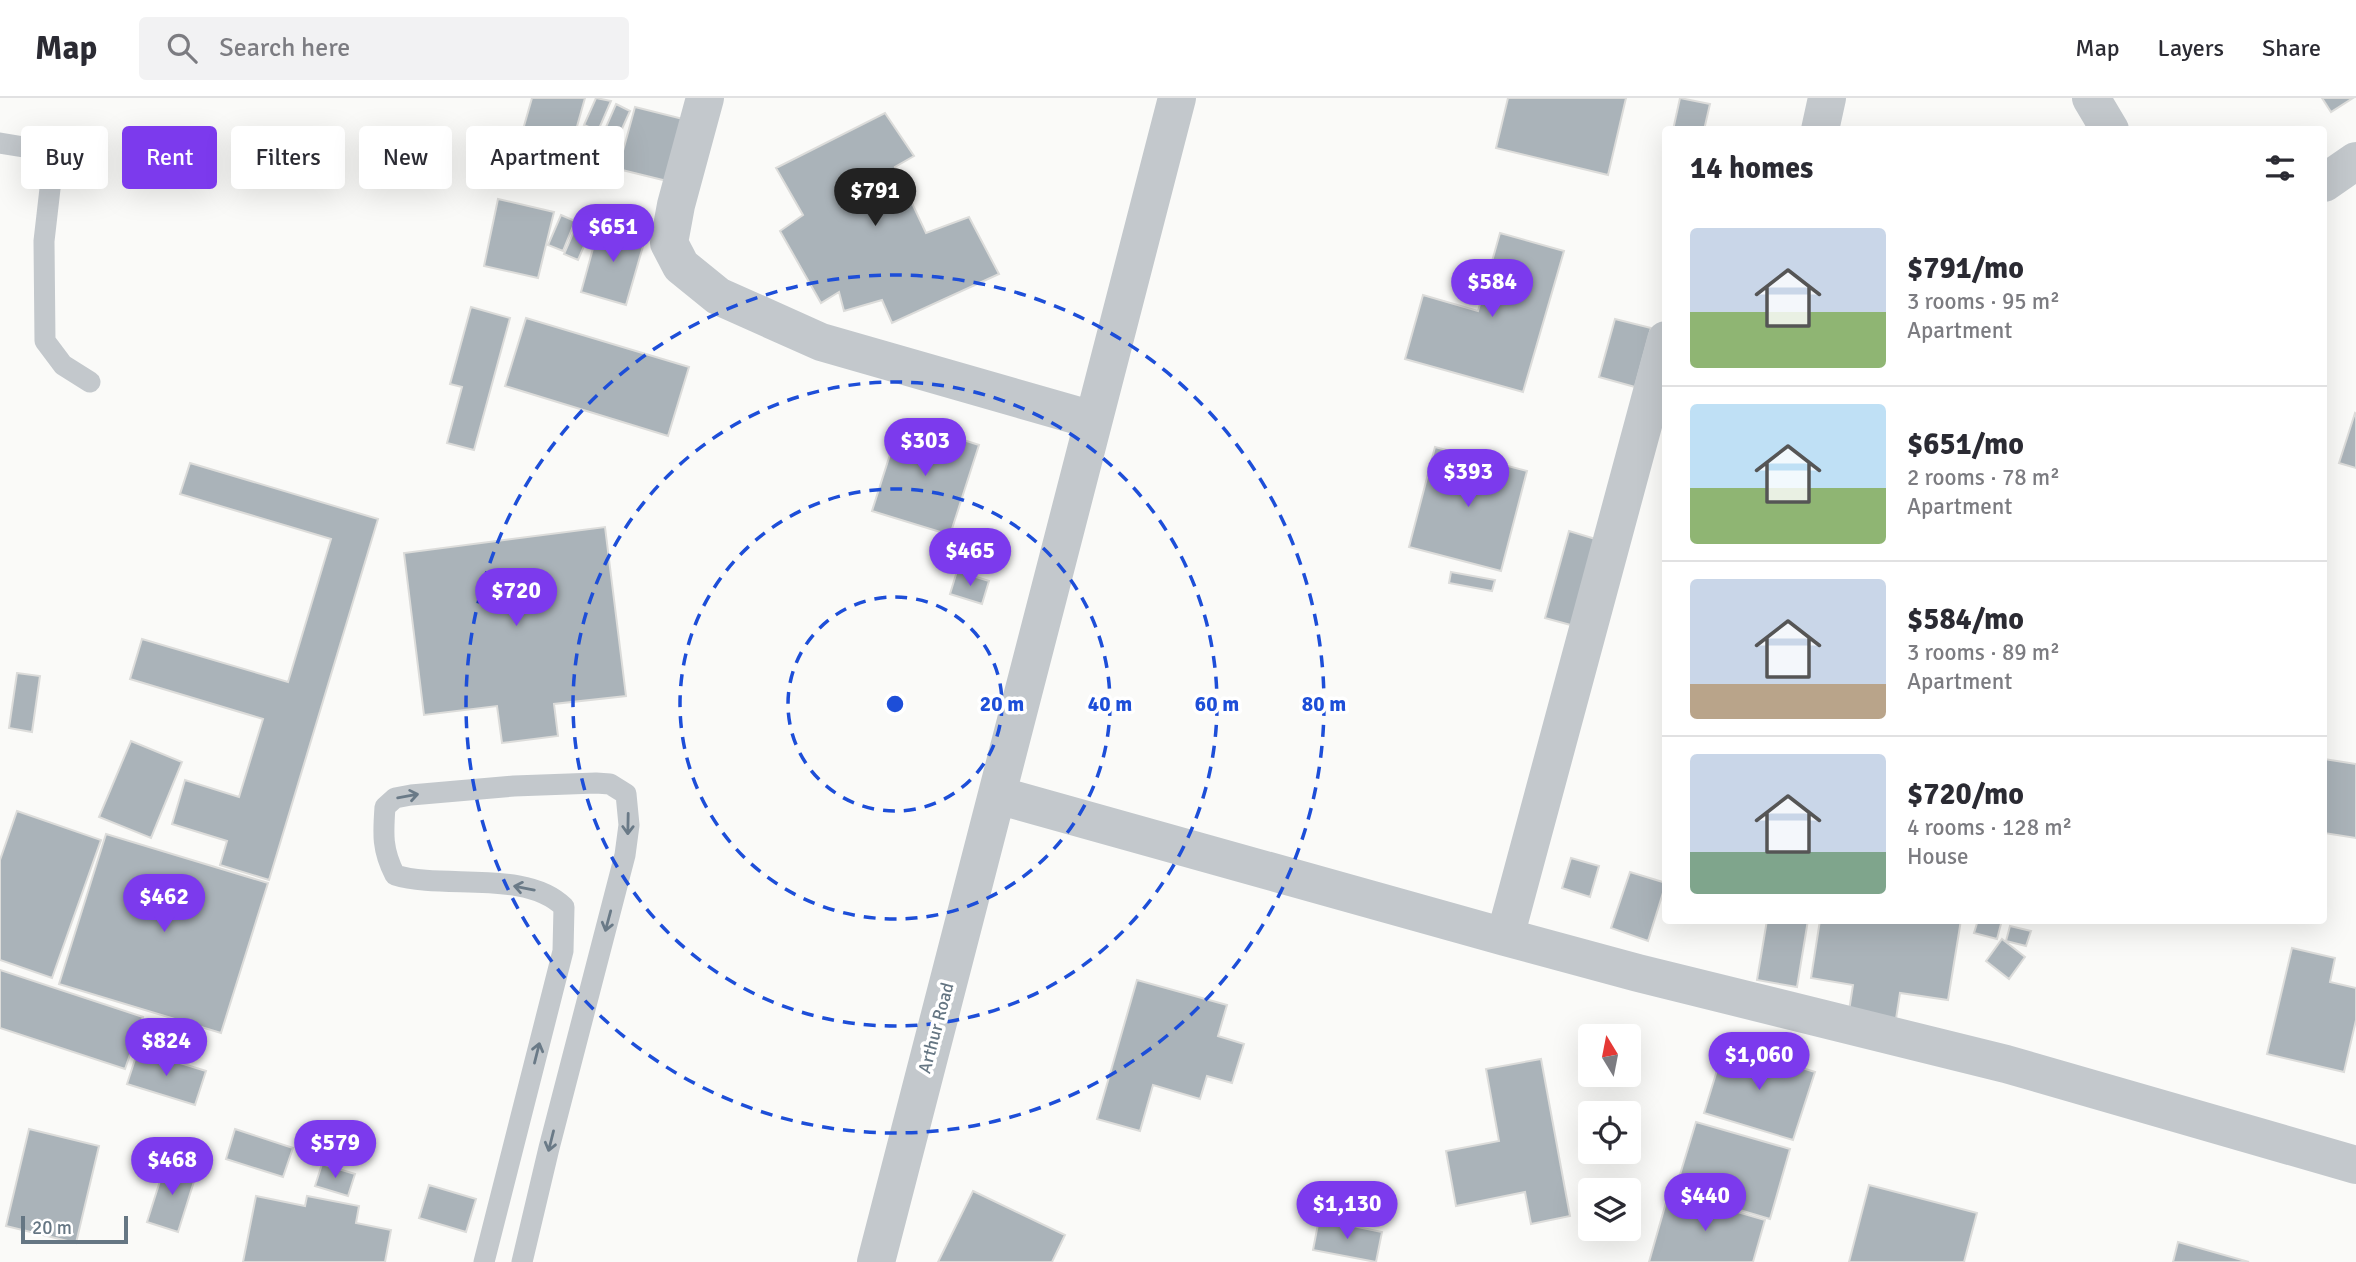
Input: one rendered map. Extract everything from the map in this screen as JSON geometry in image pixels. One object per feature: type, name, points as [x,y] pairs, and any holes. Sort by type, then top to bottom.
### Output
[{"type":"street","points":[[705,98],[676,205],[669,243],[681,266],[718,296],[821,342],[1093,420]]},
{"type":"street","name":"Arthur Road","points":[[876,1262],[1177,98]]},
{"type":"street","points":[[1821,126],[1827,98]]},
{"type":"street","points":[[2091,98],[2108,126]]},
{"type":"street","points":[[2327,181],[2356,160]]},
{"type":"street","points":[[1506,937],[1662,355]]},
{"type":"street","points":[[997,795],[1638,973],[2006,1064],[2356,1165]]},
{"type":"lane","points":[[0,143],[36,149],[48,161],[51,180],[44,241],[45,341],[62,365],[90,382]]},
{"type":"lane","points":[[484,1262],[563,951],[564,907],[555,898],[540,891],[516,886],[465,881],[413,881],[395,875],[386,858],[383,839],[385,807],[395,798],[449,791],[514,786],[610,784],[626,794],[629,825],[625,855],[549,1148],[523,1262]]},
{"type":"building","points":[[532,98],[585,98],[577,126],[524,126]]},
{"type":"building","points":[[596,98],[611,101],[600,126],[584,125]]},
{"type":"building","points":[[1508,98],[1626,98],[1608,175],[1496,148]]},
{"type":"building","points":[[1680,98],[1710,104],[1705,126],[1674,126]]},
{"type":"building","points":[[2322,98],[2353,98],[2331,112]]},
{"type":"building","points":[[616,104],[630,111],[623,126],[606,126]]},
{"type":"building","points":[[635,107],[683,119],[667,181],[624,170],[624,147]]},
{"type":"building","points":[[885,113],[914,156],[895,167],[926,233],[969,217],[999,274],[892,323],[882,300],[844,311],[839,292],[821,303],[780,231],[803,215],[776,168]]},
{"type":"building","points":[[498,199],[554,212],[538,278],[484,266]]},
{"type":"building","points":[[561,215],[575,221],[563,251],[548,245]]},
{"type":"building","points":[[600,223],[646,236],[626,305],[581,292]]},
{"type":"building","points":[[577,224],[591,230],[578,260],[564,254]]},
{"type":"building","points":[[1500,233],[1564,251],[1523,392],[1405,359],[1423,295],[1478,311]]},
{"type":"building","points":[[471,307],[510,318],[474,450],[447,443],[462,387],[450,384]]},
{"type":"building","points":[[526,318],[689,367],[668,436],[505,386]]},
{"type":"building","points":[[1615,319],[1651,328],[1635,387],[1599,377]]},
{"type":"building","points":[[2356,414],[2356,468],[2339,463]]},
{"type":"building","points":[[901,420],[979,445],[950,535],[872,511]]},
{"type":"building","points":[[1435,447],[1527,471],[1501,571],[1409,547]]},
{"type":"building","points":[[190,463],[378,519],[269,880],[220,865],[227,841],[172,824],[185,780],[239,797],[263,719],[130,679],[142,639],[288,682],[331,539],[180,494]]},
{"type":"building","points":[[605,527],[626,696],[554,704],[558,736],[502,743],[497,706],[424,715],[404,553]]},
{"type":"building","points":[[1569,531],[1602,541],[1578,627],[1545,618]]},
{"type":"building","points":[[957,571],[989,581],[982,604],[950,594]]},
{"type":"building","points":[[1451,572],[1495,580],[1492,591],[1449,583]]},
{"type":"building","points":[[17,673],[40,676],[32,732],[9,728]]},
{"type":"building","points":[[131,741],[182,762],[151,838],[99,817]]},
{"type":"building","points":[[2327,759],[2356,764],[2356,838],[2327,833]]},
{"type":"building","points":[[17,811],[101,840],[52,978],[0,960],[0,860]]},
{"type":"building","points":[[106,834],[268,883],[221,1033],[59,984]]},
{"type":"building","points":[[1571,858],[1599,866],[1590,897],[1562,888]]},
{"type":"building","points":[[1630,872],[1662,882],[1662,896],[1648,941],[1611,928]]},
{"type":"building","points":[[1766,924],[1807,924],[1797,987],[1757,980]]},
{"type":"building","points":[[1819,924],[1960,924],[1948,1000],[1900,993],[1896,1019],[1849,1011],[1853,985],[1811,978]]},
{"type":"building","points":[[1977,924],[2001,924],[1997,939],[1974,933]]},
{"type":"building","points":[[2010,926],[2031,931],[2026,946],[2006,941]]},
{"type":"building","points":[[2002,939],[2025,957],[2009,979],[1986,961]]},
{"type":"building","points":[[2292,948],[2335,958],[2330,982],[2356,988],[2356,1020],[2344,1072],[2267,1054]]},
{"type":"building","points":[[0,970],[143,1017],[125,1069],[0,1028]]},
{"type":"building","points":[[1137,980],[1227,1005],[1218,1036],[1244,1044],[1232,1083],[1207,1076],[1200,1099],[1153,1085],[1140,1131],[1097,1119]]},
{"type":"building","points":[[1725,1044],[1815,1072],[1793,1140],[1704,1113]]},
{"type":"building","points":[[138,1050],[206,1071],[195,1105],[127,1084]]},
{"type":"building","points":[[1541,1059],[1570,1216],[1531,1224],[1525,1192],[1456,1206],[1446,1151],[1499,1141],[1486,1069]]},
{"type":"building","points":[[1696,1122],[1790,1149],[1770,1219],[1675,1191]]},
{"type":"building","points":[[29,1129],[99,1146],[76,1243],[6,1226]]},
{"type":"building","points":[[235,1129],[293,1148],[283,1177],[226,1159]]},
{"type":"building","points":[[166,1162],[197,1172],[178,1232],[147,1222]]},
{"type":"building","points":[[322,1164],[355,1174],[348,1196],[315,1186]]},
{"type":"building","points":[[429,1185],[476,1199],[466,1232],[419,1218]]},
{"type":"building","points":[[1869,1185],[1977,1213],[1964,1262],[1849,1262]]},
{"type":"building","points":[[973,1191],[1065,1235],[1052,1262],[938,1262]]},
{"type":"building","points":[[1669,1192],[1765,1220],[1753,1262],[1649,1262]]},
{"type":"building","points":[[256,1196],[305,1206],[307,1196],[359,1206],[356,1223],[391,1230],[385,1262],[243,1262]]},
{"type":"building","points":[[1319,1219],[1382,1232],[1376,1262],[1313,1250]]},
{"type":"building","points":[[2178,1242],[2249,1262],[2173,1262]]}]
